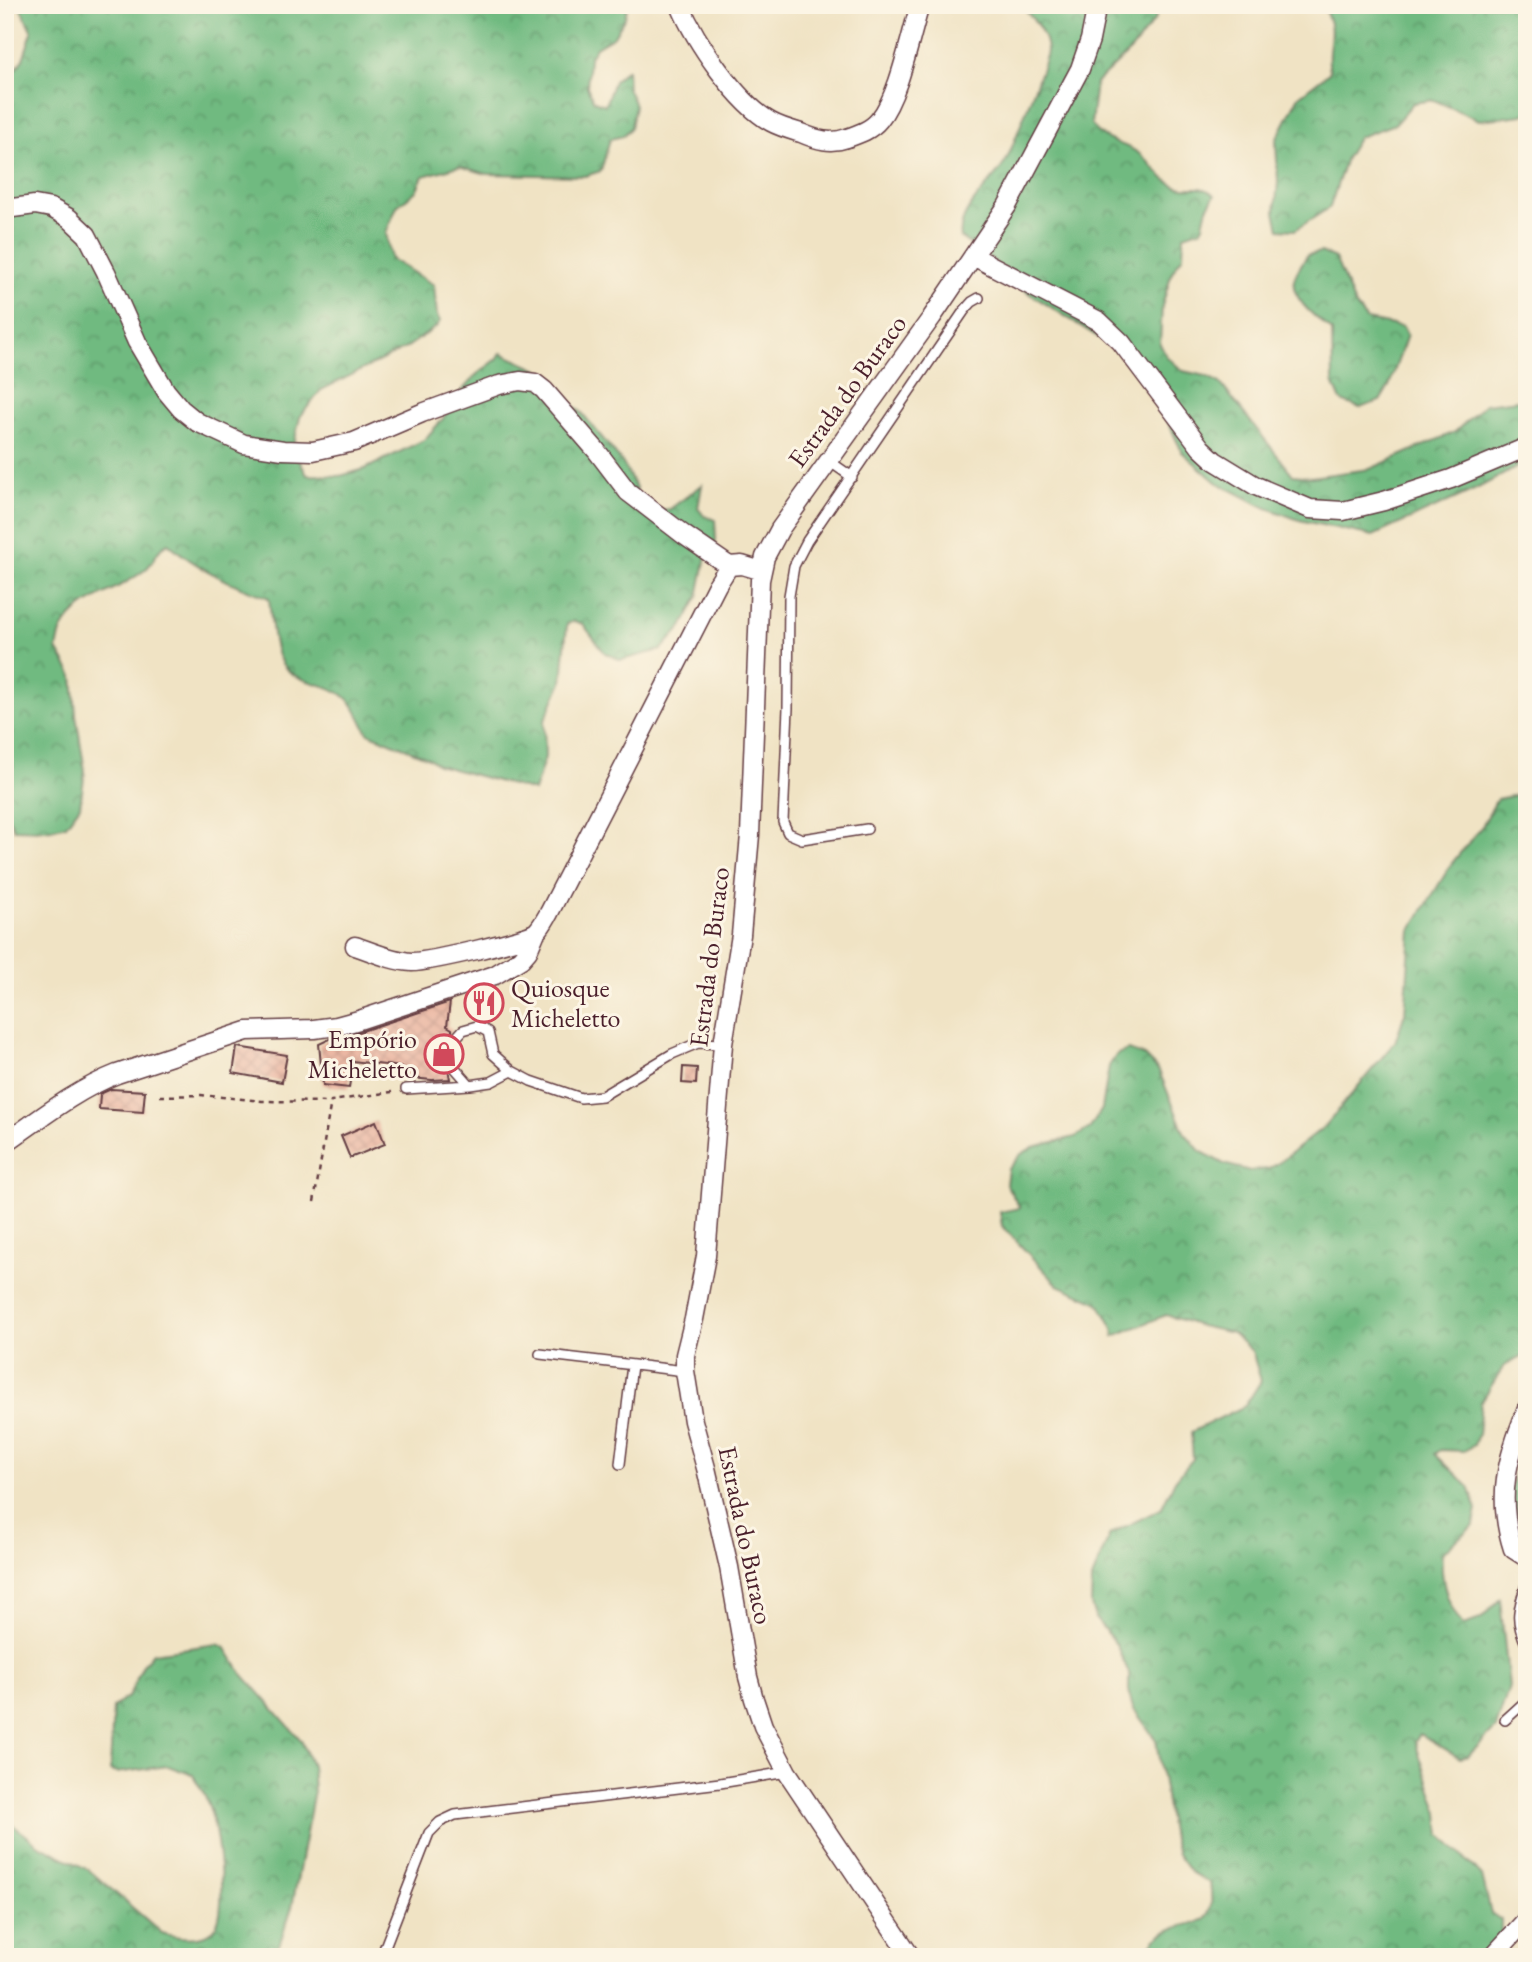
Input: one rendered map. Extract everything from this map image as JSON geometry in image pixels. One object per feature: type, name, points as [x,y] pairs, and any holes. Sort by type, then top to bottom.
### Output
[{"type":"street","points":[[680,5],[698,39],[746,103],[770,122],[818,140],[838,141],[866,132],[878,122],[888,107],[920,5]]},
{"type":"street","name":"Estrada do Buraco","points":[[911,1957],[787,1772],[764,1726],[754,1699],[712,1489],[693,1421],[685,1355],[706,1256],[723,1044],[741,935],[750,835],[760,580],[765,557],[780,529],[924,328],[1007,206],[1080,69],[1090,40],[1097,5]]},
{"type":"street","points":[[5,209],[35,205],[51,208],[69,218],[87,234],[137,342],[166,391],[181,409],[197,422],[244,444],[313,451],[354,442],[422,413],[499,385],[520,381],[534,383],[544,390],[566,415],[628,492],[684,536],[729,566],[742,565],[762,571]]},
{"type":"street","points":[[973,256],[1099,321],[1121,342],[1201,449],[1215,461],[1256,486],[1310,509],[1343,511],[1384,501],[1451,479],[1527,447]]},
{"type":"street","points":[[5,1143],[72,1097],[117,1074],[247,1031],[337,1026],[478,982],[509,968],[521,959],[549,913],[729,566]]},
{"type":"street","points":[[355,946],[395,960],[413,962],[478,949],[537,932]]},
{"type":"street","points":[[1527,1409],[1513,1443],[1503,1496],[1507,1532],[1513,1549],[1527,1558]]},
{"type":"street","points":[[1492,1957],[1527,1919]]},
{"type":"lane","points":[[867,829],[802,839],[788,833],[783,822],[789,597],[794,566],[807,541],[964,311],[979,298]]},
{"type":"lane","points":[[829,461],[852,477]]},
{"type":"lane","points":[[470,1085],[455,1068],[454,1040],[463,1030],[477,1026],[488,1032],[494,1054],[512,1071],[531,1081],[581,1098],[602,1096],[672,1054],[698,1043],[723,1044]]},
{"type":"lane","points":[[406,1089],[491,1082],[512,1071]]},
{"type":"lane","points":[[540,1354],[685,1371]]},
{"type":"lane","points":[[620,1464],[632,1365]]},
{"type":"lane","points":[[1527,1582],[1519,1609],[1518,1625],[1527,1646]]},
{"type":"lane","points":[[1505,1720],[1527,1700]]},
{"type":"lane","points":[[381,1957],[429,1833],[440,1822],[455,1815],[720,1783],[787,1772]]},
{"type":"path","points":[[160,1096],[201,1095],[262,1101],[330,1102],[406,1089]]},
{"type":"path","points":[[314,1202],[330,1102]]},
{"type":"green space","points":[[19,5],[628,5],[625,17],[614,36],[596,47],[589,58],[587,87],[594,101],[605,105],[614,81],[627,69],[628,90],[635,105],[631,127],[623,136],[610,139],[601,171],[585,176],[487,174],[459,166],[423,176],[416,191],[397,206],[386,233],[391,259],[434,285],[437,316],[440,321],[436,327],[406,348],[321,390],[300,417],[293,448],[307,475],[340,476],[365,469],[424,440],[442,420],[458,395],[501,353],[545,373],[556,391],[582,413],[622,462],[636,488],[640,514],[670,509],[702,485],[698,508],[704,516],[715,520],[716,540],[705,561],[698,597],[682,627],[661,650],[621,660],[605,653],[583,624],[574,621],[567,624],[562,682],[544,722],[545,757],[534,791],[438,765],[429,758],[368,733],[355,708],[344,696],[328,687],[300,678],[285,667],[275,645],[269,598],[216,575],[191,561],[168,543],[161,548],[147,568],[126,583],[90,601],[70,617],[62,630],[57,649],[73,676],[85,771],[80,806],[66,825],[47,830],[14,829],[5,810],[5,85],[23,59],[32,32]]},
{"type":"green space","points":[[1021,5],[1157,5],[1156,18],[1132,49],[1096,83],[1091,124],[1107,138],[1137,152],[1173,184],[1184,188],[1205,189],[1215,195],[1207,208],[1202,229],[1184,235],[1183,256],[1172,272],[1162,306],[1160,344],[1166,356],[1183,371],[1206,376],[1220,383],[1293,475],[1311,477],[1370,469],[1455,432],[1485,404],[1527,399],[1527,462],[1476,489],[1373,536],[1299,520],[1262,506],[1216,482],[1182,452],[1163,411],[1123,353],[1027,292],[992,260],[961,238],[964,217],[1006,161],[1047,51],[1041,32]]},
{"type":"green space","points":[[1322,5],[1527,5],[1527,113],[1479,120],[1434,100],[1413,103],[1395,124],[1359,137],[1346,158],[1330,207],[1295,230],[1279,229],[1275,212],[1278,182],[1276,140],[1299,96],[1330,72],[1331,32]]},
{"type":"green space","points":[[1321,252],[1335,258],[1356,307],[1367,320],[1403,327],[1407,335],[1389,386],[1380,401],[1360,408],[1341,401],[1333,382],[1332,331],[1301,302],[1294,287],[1295,277],[1307,255]]},
{"type":"green space","points":[[1527,793],[1527,1354],[1504,1366],[1481,1402],[1478,1434],[1474,1445],[1464,1451],[1441,1450],[1435,1454],[1469,1487],[1477,1510],[1474,1525],[1442,1553],[1446,1591],[1463,1625],[1481,1619],[1500,1599],[1509,1687],[1496,1728],[1468,1756],[1460,1758],[1420,1734],[1415,1742],[1439,1813],[1441,1835],[1482,1876],[1491,1913],[1501,1920],[1507,1957],[1146,1957],[1157,1938],[1168,1931],[1205,1918],[1211,1900],[1210,1883],[1190,1872],[1177,1854],[1156,1740],[1133,1708],[1129,1694],[1129,1673],[1116,1644],[1095,1618],[1091,1604],[1092,1579],[1110,1534],[1161,1509],[1175,1480],[1193,1459],[1191,1432],[1245,1406],[1261,1381],[1252,1351],[1232,1333],[1166,1315],[1114,1336],[1113,1328],[1099,1303],[1058,1285],[1002,1226],[1000,1212],[1020,1208],[1006,1184],[1008,1169],[1020,1155],[1033,1147],[1075,1137],[1090,1128],[1102,1109],[1109,1066],[1117,1054],[1128,1050],[1143,1055],[1159,1071],[1184,1132],[1200,1151],[1224,1164],[1250,1171],[1268,1169],[1280,1162],[1326,1125],[1395,1042],[1405,1013],[1411,930],[1452,863],[1483,825],[1497,799]]},
{"type":"green space","points":[[1527,1434],[1527,1552],[1512,1534],[1509,1491]]},
{"type":"green space","points":[[217,1644],[225,1647],[241,1672],[301,1740],[312,1766],[314,1791],[292,1907],[275,1957],[5,1957],[5,1877],[9,1874],[5,1851],[5,1819],[39,1845],[89,1870],[162,1933],[200,1937],[213,1930],[220,1913],[221,1898],[217,1843],[210,1810],[193,1775],[168,1766],[116,1773],[110,1771],[113,1707],[129,1696],[143,1665],[153,1653]]},
{"type":"building","name":"Quiosque Micheletto","points":[[491,988],[497,998],[491,1008],[478,1011],[471,998],[474,994]]},
{"type":"building","points":[[450,1002],[447,1026],[452,1032],[447,1040],[446,1058],[450,1079],[401,1077],[402,1067],[353,1061],[349,1088],[323,1085],[319,1044]]},
{"type":"building","points":[[237,1047],[287,1055],[282,1082],[233,1073]]},
{"type":"building","points":[[683,1067],[697,1068],[696,1084],[682,1083]]},
{"type":"building","points":[[111,1089],[145,1091],[143,1112],[99,1109],[100,1094]]},
{"type":"building","points":[[376,1121],[385,1144],[350,1158],[341,1136]]},
{"type":"place","name":"Quiosque Micheletto","points":[[484,1003]]},
{"type":"place","name":"Empório Micheletto","points":[[444,1054]]}]
